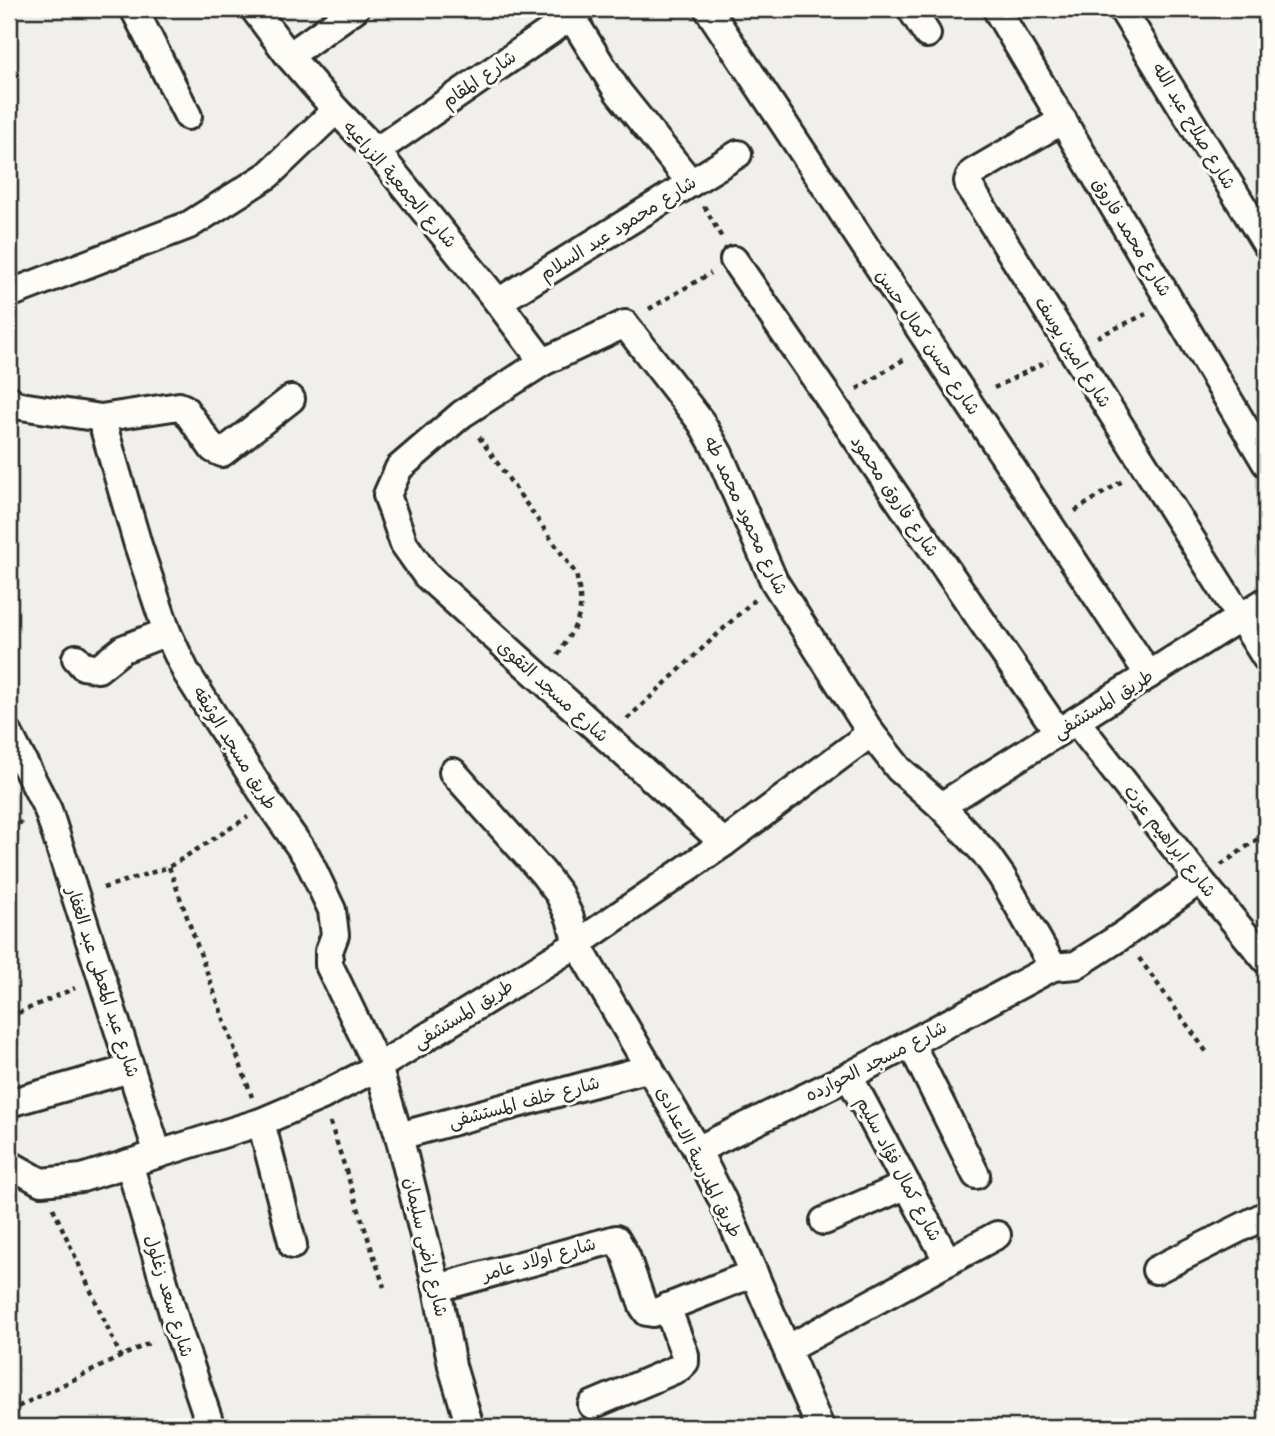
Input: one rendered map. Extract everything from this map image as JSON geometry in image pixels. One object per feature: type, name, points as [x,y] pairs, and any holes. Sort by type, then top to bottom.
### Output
[{"type":"street","points":[[134,9],[188,116]]},
{"type":"street","points":[[289,56],[355,9]]},
{"type":"street","name":"شارع حسن كمال حسن","points":[[708,9],[1149,675]]},
{"type":"street","points":[[911,9],[927,34]]},
{"type":"street","name":"شارع صلاح عبد الله","points":[[1122,9],[1266,244]]},
{"type":"street","name":"شارع الجمعية الزراعيه","points":[[261,11],[289,56],[376,151],[543,362]]},
{"type":"street","points":[[576,12],[618,92],[691,183]]},
{"type":"street","name":"شارع المقام","points":[[376,151],[576,12]]},
{"type":"street","name":"شارع محمد فاروق","points":[[998,12],[1266,463]]},
{"type":"street","points":[[9,294],[189,225],[268,175],[336,110]]},
{"type":"street","name":"شارع امين يوسف","points":[[1063,120],[972,173],[968,181],[971,190],[1266,658]]},
{"type":"street","name":"شارع محمود عبد السلام","points":[[498,302],[738,154]]},
{"type":"street","name":"شارع فاروق محمود","points":[[734,260],[833,404],[1067,726]]},
{"type":"street","name":"شارع مسجد التقوى","points":[[625,324],[543,362],[463,414],[399,468],[387,495],[404,544],[426,575],[724,843]]},
{"type":"street","name":"شارع محمود محمد طه","points":[[625,324],[701,422],[719,454],[774,581],[870,733],[899,769],[941,806],[985,853],[1002,877],[1053,967]]},
{"type":"street","points":[[9,399],[14,405],[101,418],[179,405],[184,408],[213,449],[222,453],[291,399]]},
{"type":"street","name":"طريق مسجد الوثيقه","points":[[101,418],[167,632],[186,671],[269,803],[307,857],[332,910],[335,935],[329,951],[329,965],[378,1067]]},
{"type":"street","name":"طريق المستشفى","points":[[941,806],[1266,601]]},
{"type":"street","points":[[76,658],[83,666],[98,669],[123,649],[167,632]]},
{"type":"street","name":"شارع ابراهيم عزت","points":[[1067,726],[1266,960]]},
{"type":"street","name":"طريق المستشفى","points":[[41,1182],[82,1178],[261,1122],[322,1096],[378,1067],[577,944],[724,843],[870,733]]},
{"type":"street","name":"شارع عبد المعطى عبد الغفار","points":[[9,734],[48,810],[158,1154]]},
{"type":"street","name":"طريق المدرسة الاعدادى","points":[[453,772],[559,894],[570,918],[577,944],[697,1150],[722,1199],[820,1427]]},
{"type":"street","name":"شارع مسجد الحوارده","points":[[697,1150],[849,1076],[1053,967],[1076,965],[1200,880]]},
{"type":"street","points":[[911,1044],[976,1175]]},
{"type":"street","name":"شارع راضى سليمان","points":[[378,1067],[399,1136],[437,1288],[452,1366],[470,1427]]},
{"type":"street","name":"شارع خلف المستشفى","points":[[399,1136],[650,1068]]},
{"type":"street","points":[[9,1103],[130,1069]]},
{"type":"street","name":"شارع كمال فؤاد سليم","points":[[849,1076],[948,1262]]},
{"type":"street","points":[[261,1122],[293,1245]]},
{"type":"street","name":"شارع سعد زغلول","points":[[129,1163],[178,1330],[211,1427]]},
{"type":"street","points":[[9,1164],[41,1182]]},
{"type":"street","points":[[824,1221],[907,1185]]},
{"type":"street","points":[[1156,1270],[1266,1215]]},
{"type":"street","points":[[786,1349],[997,1235]]},
{"type":"street","name":"شارع اولاد عامر","points":[[437,1288],[608,1239],[616,1239],[626,1256],[647,1312],[667,1307]]},
{"type":"street","points":[[592,1405],[679,1368],[685,1362],[685,1355],[667,1307],[754,1273]]},
{"type":"path","points":[[625,324],[734,260],[691,183]]},
{"type":"path","points":[[968,401],[1171,303]]},
{"type":"path","points":[[833,404],[929,343]]},
{"type":"path","points":[[463,414],[576,574],[581,596],[581,615],[543,682]]},
{"type":"path","points":[[1051,527],[1145,467]]},
{"type":"path","points":[[606,739],[774,581]]},
{"type":"path","points":[[75,896],[169,867],[269,803]]},
{"type":"path","points":[[1200,880],[1266,833]]},
{"type":"path","points":[[169,867],[261,1122]]},
{"type":"path","points":[[1123,935],[1208,1054]]},
{"type":"path","points":[[9,1017],[102,977]]},
{"type":"path","points":[[322,1096],[384,1287]]},
{"type":"path","points":[[9,1410],[121,1357],[41,1182]]}]
